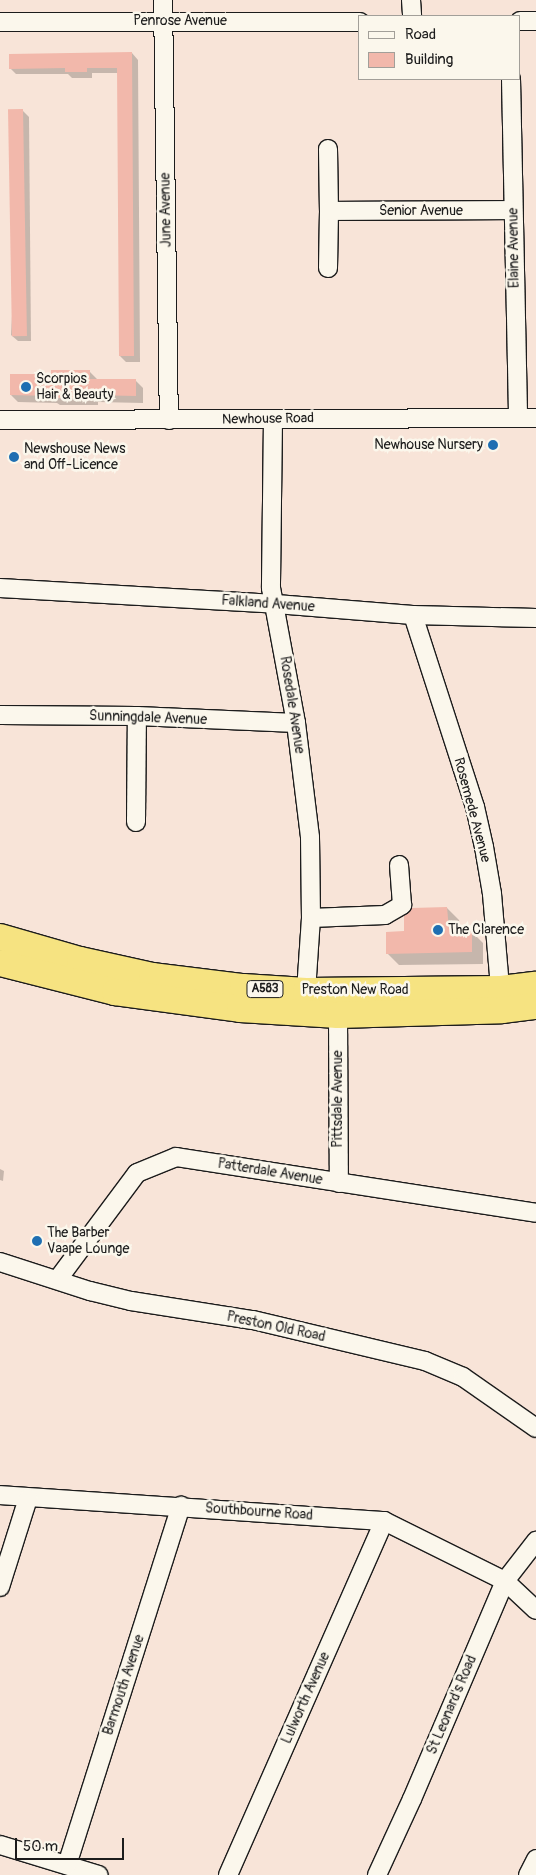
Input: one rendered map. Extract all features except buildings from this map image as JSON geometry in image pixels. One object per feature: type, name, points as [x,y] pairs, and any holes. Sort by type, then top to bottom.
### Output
[{"type":"highway","name":"Preston New Road","points":[[0,937],[80,960],[152,976],[243,987],[501,999],[536,1006]]},
{"type":"highway","name":"Preston New Road","points":[[0,963],[70,982],[163,999],[240,1009],[338,1015],[501,999],[536,985]]},
{"type":"street","name":"June Avenue","points":[[163,0],[169,420]]},
{"type":"street","points":[[411,0],[412,15]]},
{"type":"street","points":[[521,21],[536,21]]},
{"type":"street","name":"Penrose Avenue","points":[[0,22],[358,22]]},
{"type":"street","name":"Elaine Avenue","points":[[512,80],[518,418]]},
{"type":"street","points":[[328,149],[328,268]]},
{"type":"street","name":"Senior Avenue","points":[[329,211],[513,210]]},
{"type":"street","name":"Newhouse Road","points":[[0,420],[536,418]]},
{"type":"street","name":"Rosedale Avenue","points":[[274,419],[271,588],[276,604],[296,723],[310,837],[311,918],[306,991]]},
{"type":"street","name":"Falkland Avenue","points":[[0,588],[276,604],[414,615],[536,618]]},
{"type":"street","name":"Rosemede Avenue","points":[[414,615],[474,807],[484,847],[492,894],[501,999]]},
{"type":"street","name":"Sunningdale Avenue","points":[[0,714],[138,716],[296,723]]},
{"type":"street","points":[[136,822],[138,716]]},
{"type":"street","points":[[311,918],[386,915],[402,905],[399,865]]},
{"type":"street","name":"Pittsdale Avenue","points":[[338,1015],[339,1183]]},
{"type":"street","name":"Patterdale Avenue","points":[[58,1279],[137,1173],[176,1157],[536,1213]]},
{"type":"street","name":"Preston Old Road","points":[[0,1262],[58,1279],[90,1291],[131,1301],[253,1320],[425,1361],[463,1377],[536,1428]]},
{"type":"street","name":"Southbourne Road","points":[[0,1495],[384,1521],[505,1581],[536,1610]]},
{"type":"street","points":[[0,1587],[28,1498]]},
{"type":"street","name":"Barmouth Avenue","points":[[67,1865],[181,1506]]},
{"type":"street","name":"Lulworth Avenue","points":[[228,1875],[384,1521]]},
{"type":"street","name":"St Leonard's Road","points":[[377,1875],[412,1799],[505,1581],[536,1541]]},
{"type":"street","points":[[0,1845],[99,1875]]},
{"type":"street","points":[[528,1875],[536,1860]]},
{"type":"place","name":"Scorpios Hair & Beauty","points":[[26,387]]},
{"type":"place","name":"Newhouse Nursery","points":[[493,445]]},
{"type":"place","name":"Newshouse News and Off-Licence","points":[[14,457]]},
{"type":"place","name":"The Clarence","points":[[438,930]]},
{"type":"place","name":"The Barber Vaape Lounge","points":[[37,1241]]}]
